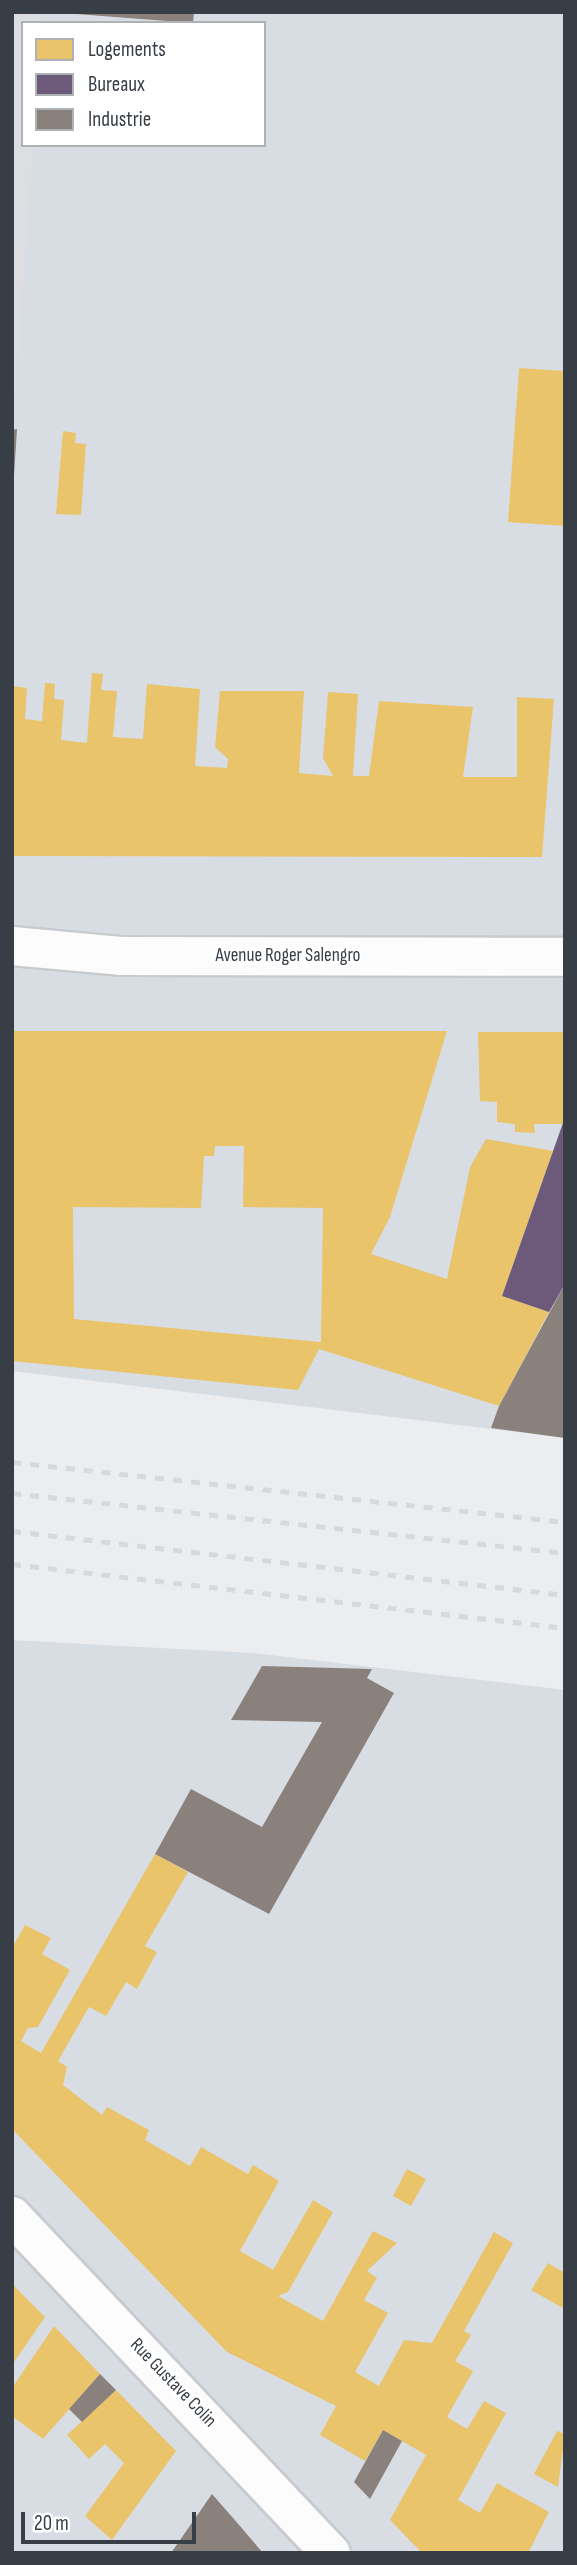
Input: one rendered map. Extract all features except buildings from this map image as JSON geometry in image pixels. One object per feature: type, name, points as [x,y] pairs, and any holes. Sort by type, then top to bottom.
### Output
[{"type":"street","name":"Avenue Roger Salengro","points":[[12,946],[121,956],[565,957]]},
{"type":"street","name":"Rue Gustave Colin","points":[[12,2216],[331,2553]]},
{"type":"shaded area","points":[[12,12],[565,12],[565,1438],[12,1371]]},
{"type":"shaded area","points":[[12,12],[41,12],[40,21],[21,21],[21,147],[33,147],[12,430]]},
{"type":"shaded area","points":[[12,1640],[253,1653],[565,1690],[565,2553],[12,2553]]},
{"type":"railway","points":[[12,1462],[565,1522]]},
{"type":"railway","points":[[12,1493],[565,1553]]},
{"type":"railway","points":[[12,1531],[565,1595]]},
{"type":"railway","points":[[12,1564],[565,1628]]}]
